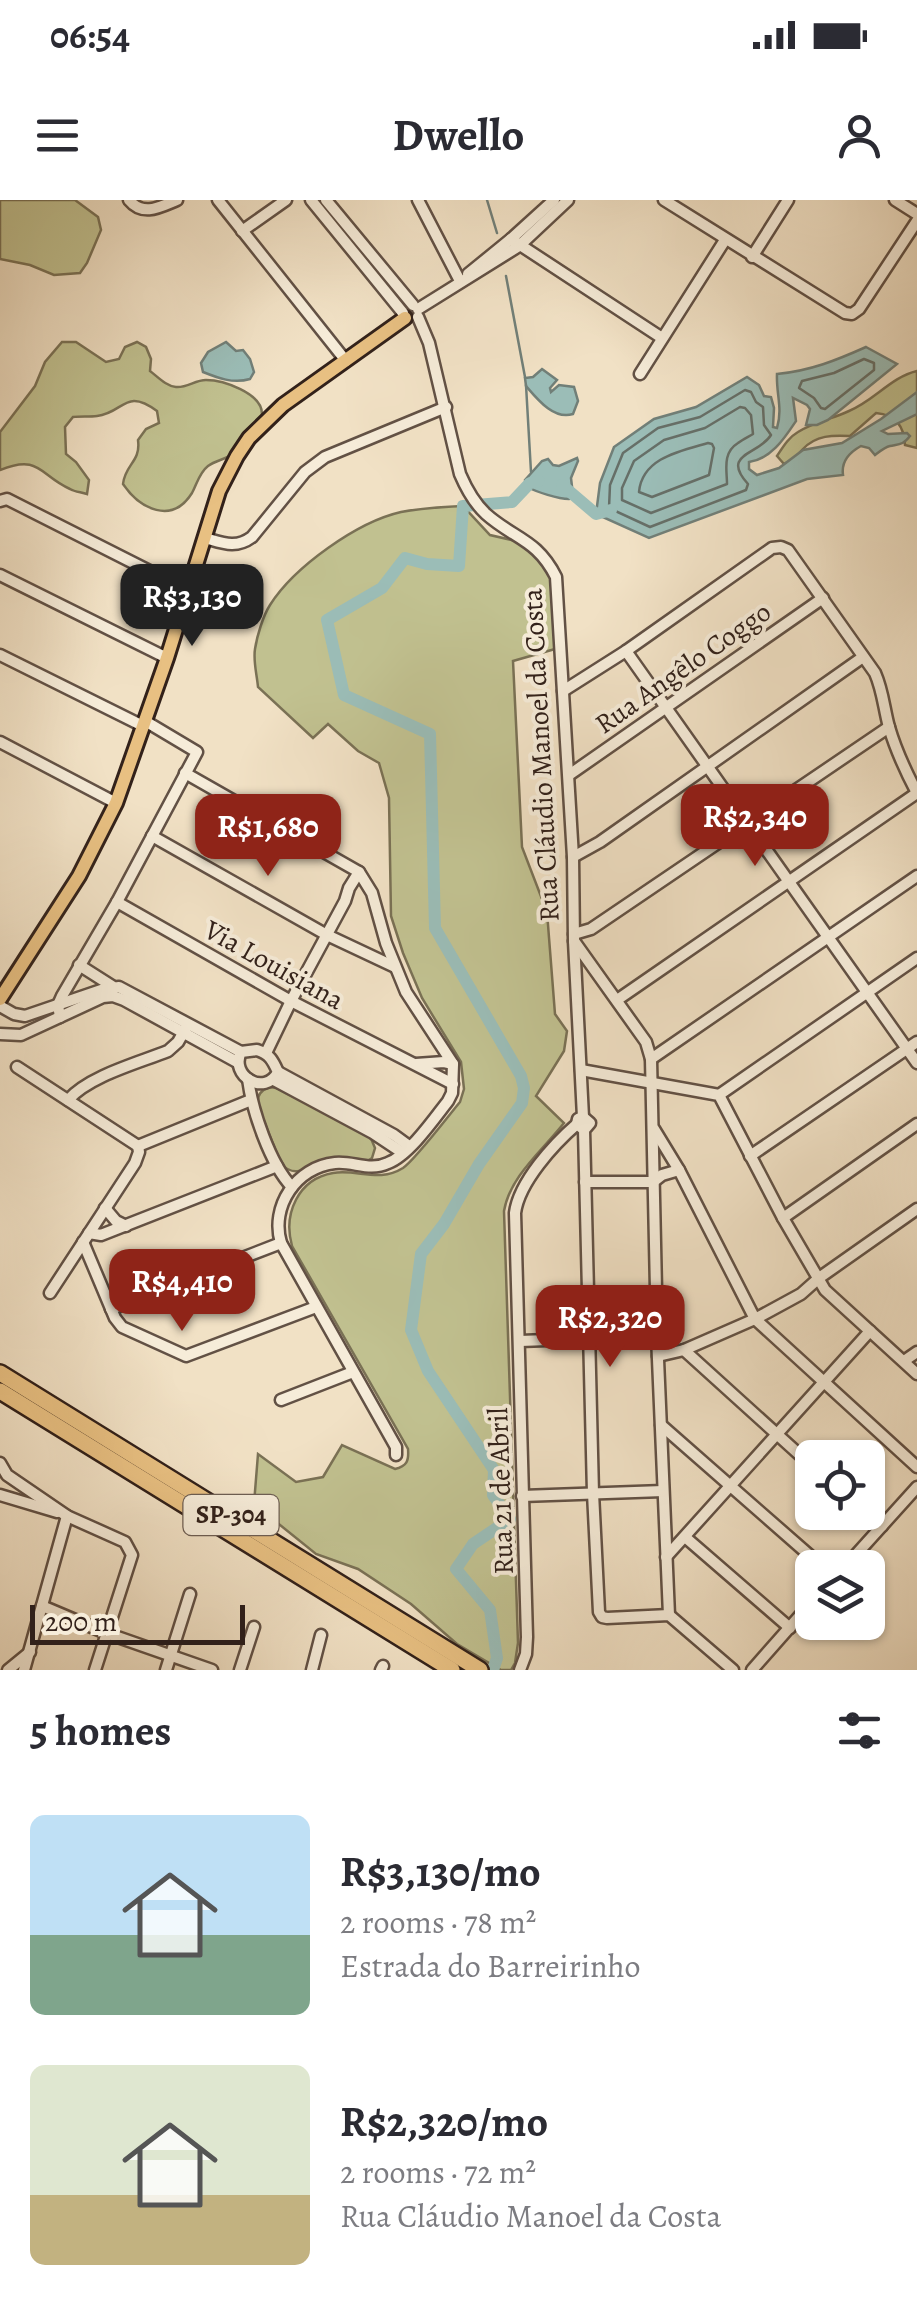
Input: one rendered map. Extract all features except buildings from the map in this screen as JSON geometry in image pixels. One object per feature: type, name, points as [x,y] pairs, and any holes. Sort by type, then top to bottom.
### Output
[{"type":"highway","name":"SP-304","points":[[0,1370],[457,1664]]},
{"type":"highway","name":"SP-304","points":[[0,1391],[457,1664],[480,1670]]},
{"type":"highway","points":[[0,1399],[53,1422]]},
{"type":"main road","points":[[0,1002],[79,876],[116,803],[219,492],[236,456],[283,405],[411,312]]},
{"type":"street","points":[[129,200],[134,206],[153,210],[177,200]]},
{"type":"street","points":[[218,200],[346,361]]},
{"type":"street","points":[[242,231],[286,200]]},
{"type":"street","points":[[311,200],[411,312]]},
{"type":"street","points":[[326,200],[411,312]]},
{"type":"street","points":[[418,200],[460,282]]},
{"type":"street","points":[[515,243],[554,200]]},
{"type":"street","points":[[411,312],[476,274],[568,200]]},
{"type":"street","points":[[664,200],[845,314],[859,309],[917,218],[895,200]]},
{"type":"street","points":[[752,257],[788,200]]},
{"type":"street","points":[[640,374],[725,240]]},
{"type":"street","points":[[515,243],[662,338]]},
{"type":"street","name":"Rua Cláudio Manoel da Costa","points":[[411,312],[429,343],[467,489],[485,514],[546,558],[556,577],[573,857],[599,1612],[607,1618],[669,1615]]},
{"type":"street","points":[[205,538],[242,544],[306,472],[325,457],[446,407]]},
{"type":"street","points":[[1,500],[7,499],[187,590]]},
{"type":"street","points":[[563,691],[626,652],[772,548],[781,547],[788,550],[875,674],[900,762],[917,793],[617,1000]]},
{"type":"street","points":[[0,575],[166,658]]},
{"type":"street","name":"Rua Angêlo Coggo","points":[[569,775],[823,598]]},
{"type":"street","points":[[626,652],[868,993],[912,1046],[917,1063]]},
{"type":"street","points":[[0,655],[162,730],[197,751],[79,965],[59,1011]]},
{"type":"street","points":[[573,857],[863,657]]},
{"type":"street","points":[[733,1670],[669,1615],[653,1182],[658,1144],[651,1059],[646,1042],[574,938],[592,930],[889,727]]},
{"type":"street","points":[[0,742],[116,803]]},
{"type":"street","points":[[186,773],[359,872],[372,893],[394,967],[406,992],[453,1064],[448,1101],[406,1150],[388,1164],[325,1166],[305,1174],[292,1187],[280,1213],[281,1244],[396,1446],[396,1455]]},
{"type":"street","points":[[152,836],[394,967]]},
{"type":"street","points":[[266,1052],[359,872]]},
{"type":"street","points":[[651,1059],[917,876]]},
{"type":"street","points":[[345,901],[372,893]]},
{"type":"street","name":"Via Louisiana","points":[[117,902],[291,1001],[453,1084]]},
{"type":"street","points":[[367,955],[386,943]]},
{"type":"street","points":[[581,1070],[719,1095],[917,958]]},
{"type":"street","points":[[79,965],[239,1057],[257,1050],[266,1052],[272,1058],[276,1076],[406,1150]]},
{"type":"street","points":[[576,987],[600,976]]},
{"type":"street","points":[[3,1035],[20,1035],[112,986]]},
{"type":"street","points":[[69,987],[73,1005]]},
{"type":"street","points":[[73,1005],[113,996],[186,1028]]},
{"type":"street","points":[[0,1002],[20,1015],[59,1011]]},
{"type":"street","points":[[3,1035],[20,1015]]},
{"type":"street","points":[[68,1100],[88,1084],[168,1051],[186,1028]]},
{"type":"street","points":[[750,1156],[912,1046]]},
{"type":"street","points":[[239,1057],[238,1066],[253,1081]]},
{"type":"street","name":"Via Louisiana","points":[[410,1064],[453,1064]]},
{"type":"street","points":[[17,1067],[138,1146],[139,1152],[136,1163],[50,1293]]},
{"type":"street","points":[[253,1081],[276,1076],[394,1135],[406,1150]]},
{"type":"street","points":[[253,1081],[251,1100],[283,1178],[292,1187]]},
{"type":"street","points":[[719,1095],[783,1218],[829,1294],[917,1374]]},
{"type":"street","points":[[138,1146],[251,1100]]},
{"type":"street","points":[[783,1218],[917,1124]]},
{"type":"street","name":"Rua 21 de Abril","points":[[520,1670],[528,1641],[516,1202],[557,1142],[581,1125]]},
{"type":"street","points":[[373,1133],[383,1145],[382,1156],[374,1167]]},
{"type":"street","points":[[658,1144],[680,1170],[754,1319],[917,1467]]},
{"type":"street","points":[[86,1238],[278,1166]]},
{"type":"street","points":[[586,1182],[653,1182],[680,1170]]},
{"type":"street","points":[[106,1208],[126,1226]]},
{"type":"street","points":[[658,1356],[684,1350],[801,1294],[917,1209]]},
{"type":"street","points":[[86,1238],[92,1263],[122,1327],[186,1356],[316,1306]]},
{"type":"street","points":[[112,1308],[281,1244]]},
{"type":"street","points":[[69,1264],[92,1263]]},
{"type":"street","points":[[666,1557],[870,1331]]},
{"type":"street","points":[[520,1340],[657,1336]]},
{"type":"street","points":[[684,1350],[795,1451]]},
{"type":"street","points":[[904,1361],[917,1352]]},
{"type":"street","points":[[281,1400],[353,1372]]},
{"type":"street","points":[[662,1425],[804,1550]]},
{"type":"street","points":[[0,1464],[8,1475],[68,1516]]},
{"type":"street","points":[[8,1475],[1,1497],[68,1516],[125,1542],[132,1555],[95,1670]]},
{"type":"street","points":[[885,1523],[917,1487]]},
{"type":"street","points":[[522,1496],[663,1491]]},
{"type":"street","points":[[24,1670],[68,1516]]},
{"type":"street","points":[[860,1550],[878,1530]]},
{"type":"street","points":[[685,1536],[790,1628]]},
{"type":"street","points":[[166,1670],[190,1594]]},
{"type":"street","points":[[42,1606],[212,1670]]},
{"type":"street","points":[[752,1670],[795,1622]]},
{"type":"street","points":[[240,1670],[254,1627]]},
{"type":"street","points":[[312,1670],[321,1635]]},
{"type":"street","points":[[8,1670],[31,1652]]},
{"type":"green space","points":[[0,200],[75,200],[98,217],[101,230],[80,273],[54,275],[0,259]]},
{"type":"green space","points":[[62,342],[76,342],[106,362],[119,359],[125,347],[137,342],[146,347],[150,371],[165,383],[180,387],[206,380],[231,385],[256,400],[261,419],[236,452],[205,469],[184,503],[166,511],[147,506],[123,484],[137,453],[138,440],[146,429],[159,423],[157,411],[138,401],[125,403],[106,414],[73,417],[65,427],[66,454],[89,480],[87,494],[60,484],[32,465],[0,470],[0,432]]},
{"type":"green space","points":[[917,371],[917,448],[905,445],[901,427],[894,419],[876,413],[850,436],[819,438],[784,464],[777,456],[798,432],[858,407],[899,378]]},
{"type":"green space","points":[[463,506],[490,535],[516,541],[543,561],[552,582],[555,649],[513,661],[522,847],[547,912],[555,1014],[567,1031],[564,1051],[536,1096],[564,1123],[520,1175],[504,1211],[518,1643],[511,1670],[501,1670],[457,1644],[411,1604],[358,1569],[316,1554],[254,1504],[258,1454],[296,1482],[323,1477],[342,1445],[395,1469],[406,1462],[408,1449],[292,1246],[290,1222],[302,1190],[321,1177],[342,1172],[385,1175],[403,1168],[460,1102],[464,1089],[461,1062],[422,998],[391,916],[389,798],[379,763],[358,751],[328,724],[313,738],[258,687],[256,644],[270,605],[294,576],[328,548],[384,517]]},
{"type":"green space","points":[[270,1087],[370,1136],[375,1148],[372,1158],[366,1162],[333,1158],[300,1171],[287,1169],[281,1164],[258,1106],[260,1094]]},
{"type":"water","points":[[226,342],[236,351],[243,350],[250,359],[254,372],[250,379],[232,381],[203,372],[201,363],[208,352]]},
{"type":"water","points":[[866,347],[897,364],[817,425],[806,425],[810,409],[793,398],[796,421],[770,452],[749,462],[749,469],[757,475],[779,468],[803,450],[842,443],[917,392],[917,414],[882,431],[907,433],[910,436],[903,443],[886,447],[875,455],[861,446],[847,458],[843,475],[807,479],[649,538],[596,514],[600,483],[614,447],[654,419],[696,407],[747,377],[759,385],[764,396],[771,397],[773,427],[777,428],[777,374],[823,364]]},
{"type":"water","points":[[542,369],[557,380],[551,392],[559,385],[574,387],[578,401],[573,414],[553,411],[526,386],[525,378]]},
{"type":"water","points":[[577,458],[571,478],[573,495],[569,499],[527,487],[525,480],[542,461],[548,459],[559,466]]},
{"type":"waterway","points":[[487,200],[497,233]]},
{"type":"waterway","points":[[506,276],[525,377]]},
{"type":"waterway","points":[[526,385],[531,472]]},
{"type":"waterway","points":[[493,1670],[497,1658],[490,1610],[456,1569],[473,1544],[510,1519],[493,1495],[494,1470],[428,1371],[411,1330],[421,1254],[522,1103],[524,1088],[521,1076],[435,928],[430,734],[344,695],[327,620],[382,588],[405,558],[459,566],[463,506],[512,502],[530,483],[539,481]]},
{"type":"waterway","points":[[562,485],[596,514],[611,510]]}]
